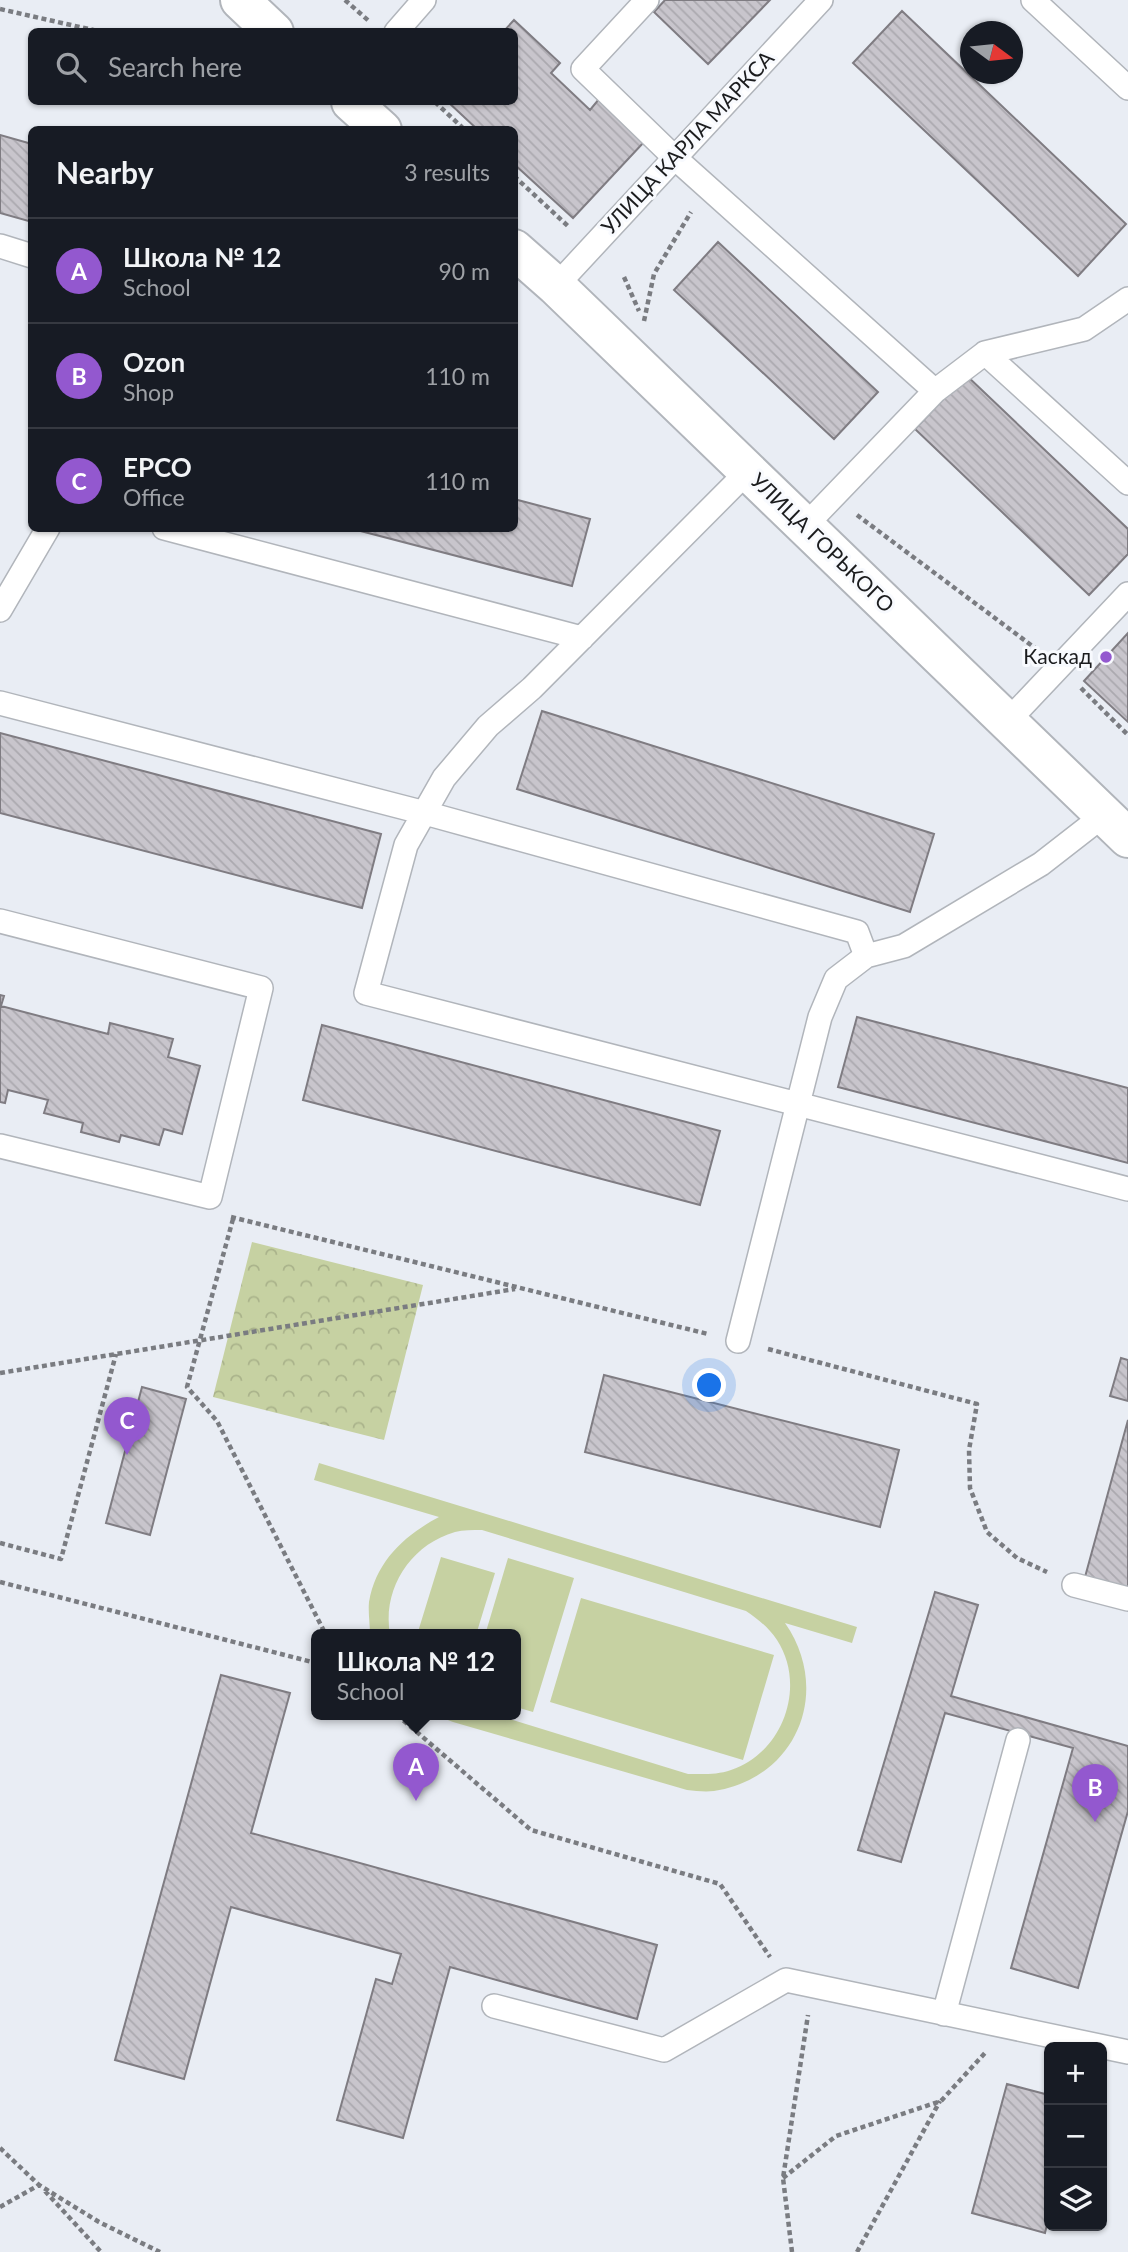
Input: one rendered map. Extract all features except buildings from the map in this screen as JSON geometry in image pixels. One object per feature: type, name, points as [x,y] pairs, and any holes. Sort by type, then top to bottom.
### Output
[{"type":"street","points":[[240,0],[270,28]]},
{"type":"street","points":[[355,105],[378,126]]},
{"type":"street","name":"УЛИЦА ГОРЬКОГО","points":[[518,253],[556,286],[1116,827]]},
{"type":"lane","points":[[400,28],[424,0]]},
{"type":"lane","points":[[647,0],[583,69],[675,158],[935,391]]},
{"type":"lane","name":"УЛИЦА КАРЛА МАРКСА","points":[[556,286],[821,0]]},
{"type":"lane","points":[[1033,0],[1128,88]]},
{"type":"lane","points":[[0,246],[28,255]]},
{"type":"lane","points":[[805,526],[935,391],[985,353],[1084,330],[1128,299]]},
{"type":"lane","points":[[985,353],[1128,483]]},
{"type":"lane","points":[[747,472],[532,688],[488,726],[444,778],[406,845],[366,993],[1128,1189]]},
{"type":"lane","points":[[0,610],[46,532]]},
{"type":"lane","points":[[178,532],[582,638]]},
{"type":"lane","points":[[1007,722],[1128,594]]},
{"type":"lane","points":[[0,703],[425,813],[857,932],[866,956]]},
{"type":"lane","points":[[738,1341],[820,1017],[836,979],[866,956],[904,946],[1041,864],[1116,827]]},
{"type":"lane","points":[[0,921],[261,988],[210,1197],[0,1146]]},
{"type":"lane","points":[[1074,1585],[1128,1599]]},
{"type":"lane","points":[[944,2014],[1018,1740]]},
{"type":"lane","points":[[494,2006],[664,2050],[786,1980],[1128,2052]]},
{"type":"path","points":[[345,0],[372,24]]},
{"type":"path","points":[[0,9],[84,28]]},
{"type":"path","points":[[438,105],[461,126]]},
{"type":"path","points":[[518,180],[574,231]]},
{"type":"path","points":[[624,277],[644,322],[654,274],[707,187]]},
{"type":"path","points":[[832,497],[1059,666],[1128,735]]},
{"type":"path","points":[[210,1197],[233,1219],[738,1341],[977,1404],[969,1450],[970,1488],[987,1532],[1017,1558],[1074,1585]]},
{"type":"path","points":[[233,1219],[187,1387],[217,1421],[323,1629]]},
{"type":"path","points":[[0,1373],[519,1288]]},
{"type":"path","points":[[0,1543],[61,1559],[116,1354]]},
{"type":"path","points":[[0,1582],[311,1662]]},
{"type":"path","points":[[403,1720],[531,1830],[720,1884],[786,1980]]},
{"type":"path","points":[[792,2252],[783,2178],[812,1986]]},
{"type":"path","points":[[857,2252],[941,2101],[1009,2027]]},
{"type":"path","points":[[783,2178],[836,2136],[941,2101]]},
{"type":"path","points":[[0,2148],[102,2252]]},
{"type":"path","points":[[0,2207],[39,2185]]},
{"type":"path","points":[[39,2185],[99,2222],[160,2252]]},
{"type":"green space","points":[[252,1242],[423,1285],[384,1440],[213,1397]]},
{"type":"green space","points":[[319,1463],[857,1627],[852,1643],[785,1623],[799,1649],[806,1676],[805,1702],[799,1727],[786,1750],[767,1769],[743,1783],[714,1791],[687,1790],[448,1720],[513,1720],[688,1774],[731,1770],[764,1749],[785,1716],[790,1677],[786,1658],[777,1640],[763,1624],[746,1611],[482,1530],[468,1530],[439,1538],[413,1558],[403,1571],[390,1601],[390,1629],[370,1629],[369,1602],[385,1562],[404,1541],[439,1517],[314,1480]]},
{"type":"green space","points":[[441,1557],[495,1573],[478,1629],[419,1629]]},
{"type":"green space","points":[[508,1558],[574,1578],[533,1712],[521,1708],[521,1629],[487,1629]]},
{"type":"green space","points":[[581,1598],[774,1655],[743,1760],[550,1702]]},
{"type":"place","name":"Каскад","points":[[1106,657]]},
{"type":"place","name":"ЕРСО","points":[[127,1455]]},
{"type":"place","name":"Школа № 12","points":[[416,1801]]},
{"type":"place","name":"Ozon","points":[[1095,1822]]}]
